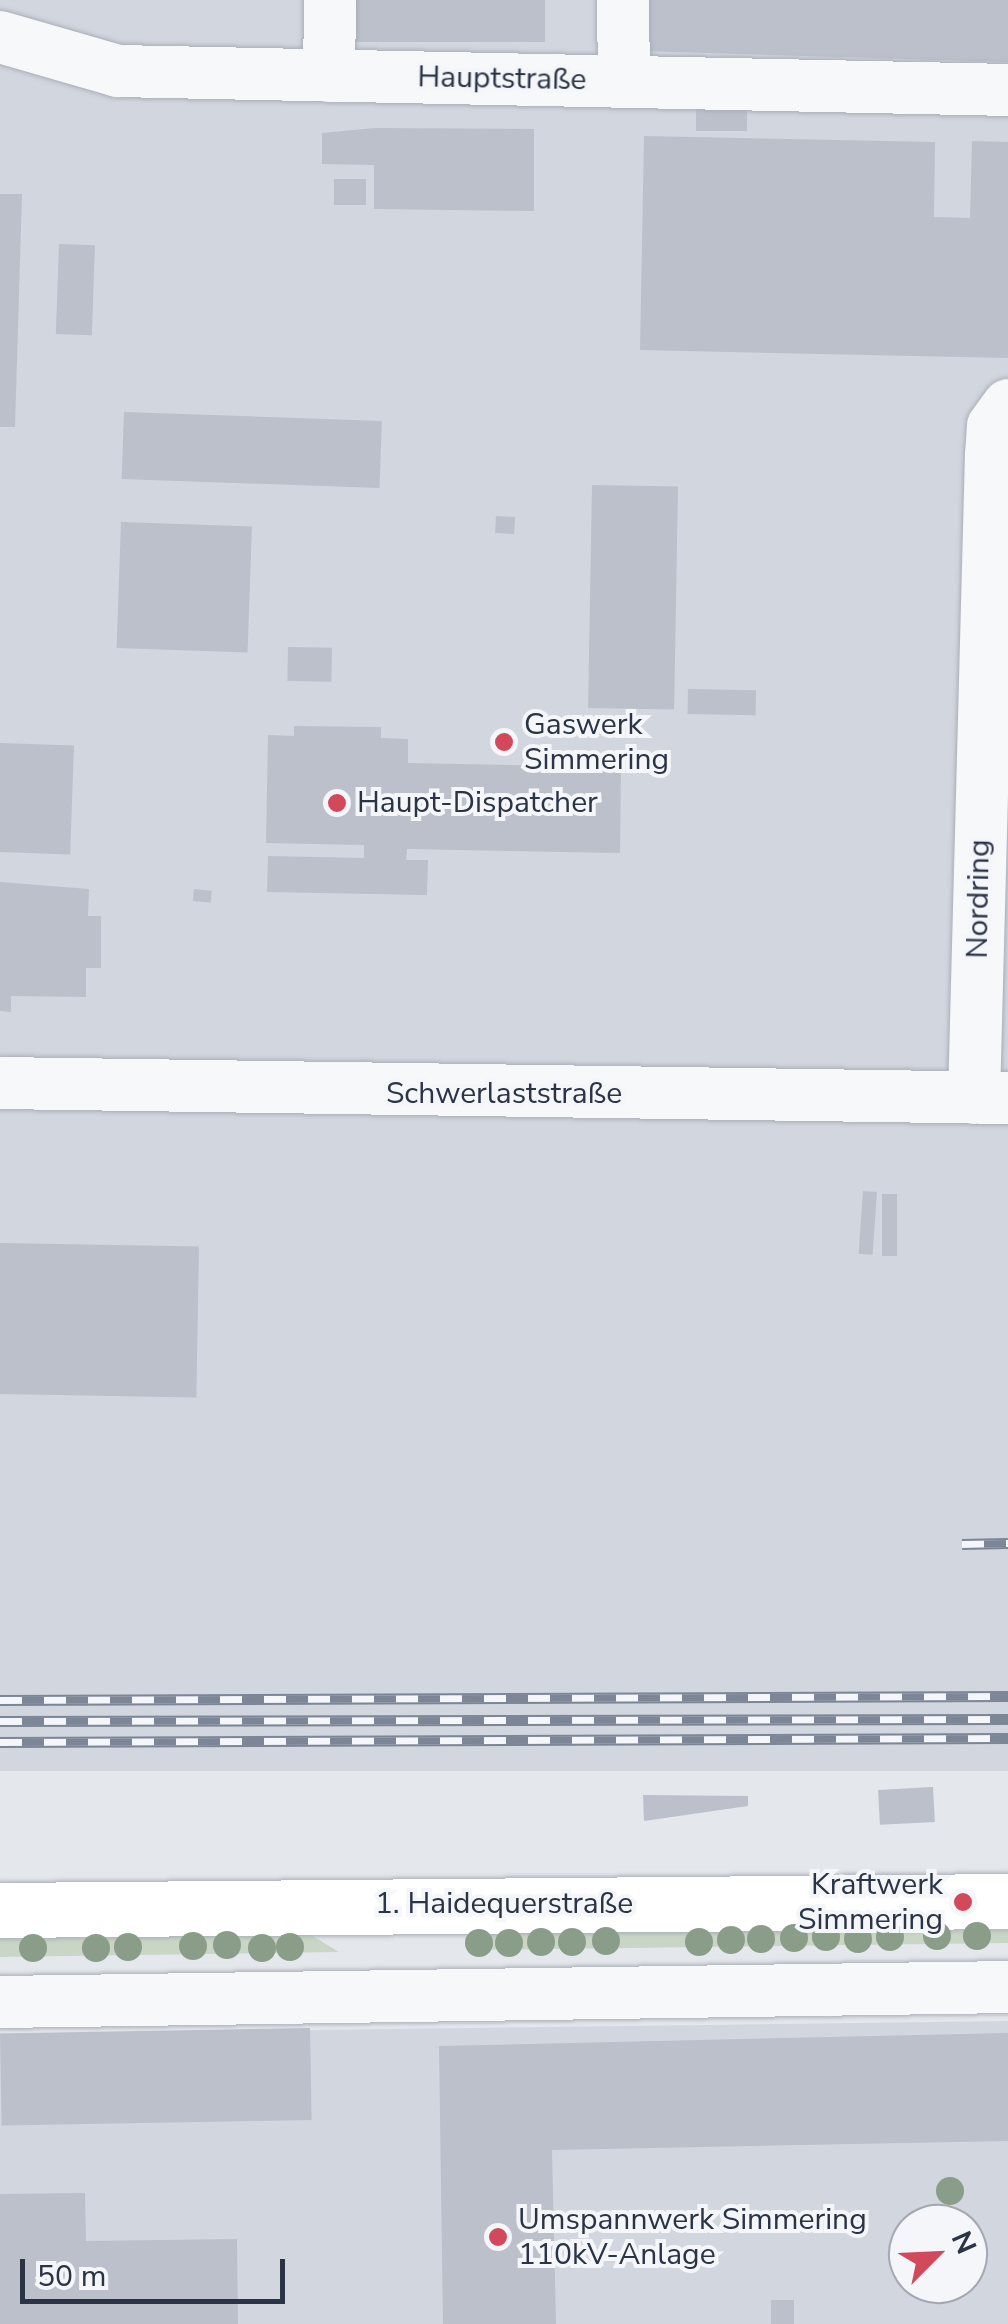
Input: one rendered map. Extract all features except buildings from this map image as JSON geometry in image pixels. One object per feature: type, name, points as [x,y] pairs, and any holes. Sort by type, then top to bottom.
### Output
[{"type":"main road","name":"1. Haidequerstraße","points":[[0,1910],[1008,1902]]},
{"type":"lane","points":[[329,76],[330,0]]},
{"type":"lane","points":[[624,0],[624,82]]},
{"type":"lane","name":"Hauptstraße","points":[[0,36],[118,71],[1008,90]]},
{"type":"lane","name":"Nordring","points":[[991,1098],[991,455],[993,426],[1008,405]]},
{"type":"lane","name":"Schwerlaststraße","points":[[0,1083],[991,1098]]},
{"type":"lane","points":[[0,2002],[1008,1987]]},
{"type":"shaded area","name":"Gaswerk Simmering","points":[[0,0],[1008,0],[1008,1771],[0,1771]]},
{"type":"shaded area","points":[[1008,2021],[1008,2324],[0,2324],[0,2034]]},
{"type":"green space","points":[[1008,1930],[1008,1943],[472,1950],[471,1933]]},
{"type":"green space","points":[[311,1935],[339,1952],[0,1957],[0,1937]]},
{"type":"railway","points":[[962,1544],[1008,1543]]},
{"type":"railway","points":[[0,1700],[1008,1696]]},
{"type":"railway","points":[[0,1721],[1008,1719]]},
{"type":"railway","points":[[0,1742],[1008,1738]]},
{"type":"place","name":"Gaswerk Simmering","points":[[504,742]]},
{"type":"place","name":"Haupt-Dispatcher","points":[[337,803]]},
{"type":"place","name":"Kraftwerk Simmering","points":[[963,1902]]},
{"type":"place","name":"Umspannwerk Simmering 110kV-Anlage","points":[[498,2237]]}]
